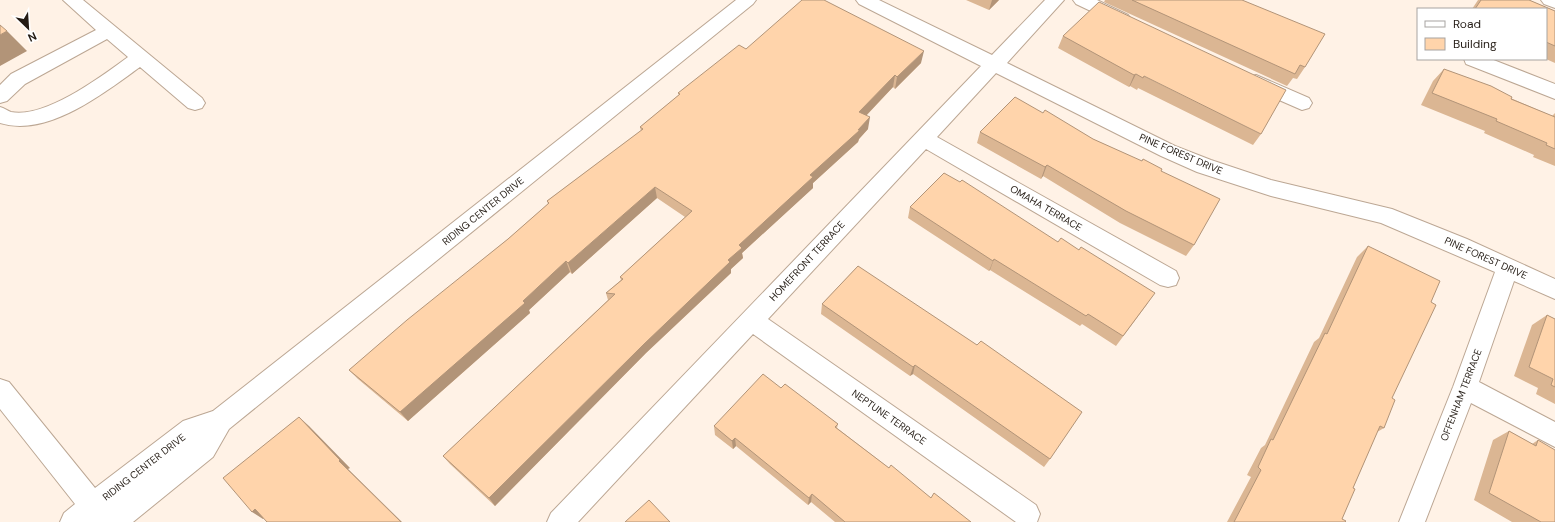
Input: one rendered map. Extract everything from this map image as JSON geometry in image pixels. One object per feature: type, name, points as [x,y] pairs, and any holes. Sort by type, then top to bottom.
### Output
[{"type":"street","points":[[72,0],[195,103]]},
{"type":"street","name":"RIDING CENTER DRIVE","points":[[73,522],[103,516],[204,448],[220,421],[747,0]]},
{"type":"street","name":"PINE FOREST DRIVE","points":[[865,0],[1168,151],[1204,166],[1271,188],[1385,215],[1459,245],[1555,289]]},
{"type":"street","name":"HOMEFRONT TERRACE","points":[[560,522],[1055,0]]},
{"type":"street","points":[[1082,0],[1140,28]]},
{"type":"street","points":[[1550,0],[1555,2]]},
{"type":"street","points":[[0,96],[18,80],[108,31]]},
{"type":"street","points":[[3,119],[35,118],[55,110],[98,86],[140,56]]},
{"type":"street","points":[[1475,60],[1555,92]]},
{"type":"street","points":[[1239,74],[1302,103]]},
{"type":"street","name":"OMAHA TERRACE","points":[[923,138],[1168,278]]},
{"type":"street","name":"OFFENHAM TERRACE","points":[[1415,521],[1508,267]]},
{"type":"street","name":"NEPTUNE TERRACE","points":[[750,320],[1027,514]]},
{"type":"street","points":[[1465,387],[1555,435]]},
{"type":"street","points":[[0,390],[34,435],[103,516]]},
{"type":"building","points":[[802,0],[824,0],[924,51],[897,77],[895,75],[859,112],[870,117],[858,130],[860,130],[810,175],[813,177],[739,245],[742,248],[728,260],[730,262],[644,344],[489,498],[443,456],[615,294],[606,293],[623,279],[620,277],[692,211],[655,187],[568,263],[566,261],[523,301],[525,303],[400,412],[349,370],[407,320],[508,239],[549,203],[547,201],[643,129],[640,127],[680,94],[678,93],[739,45],[746,49]]},
{"type":"building","points":[[1132,0],[1242,0],[1325,34],[1305,67],[1300,65],[1295,74]]},
{"type":"building","points":[[1481,0],[1529,0],[1555,11],[1555,46],[1547,42],[1547,8],[1476,8]]},
{"type":"building","points":[[1099,2],[1286,90],[1261,134],[1144,76],[1143,78],[1136,74],[1134,75],[1063,36]]},
{"type":"building","points":[[0,25],[7,31],[0,35]]},
{"type":"building","points":[[1444,69],[1491,86],[1512,97],[1511,99],[1555,117],[1555,149],[1546,145],[1547,143],[1496,121],[1497,119],[1432,93]]},
{"type":"building","points":[[1015,97],[1043,113],[1045,110],[1093,139],[1142,161],[1143,159],[1162,169],[1161,171],[1220,199],[1194,245],[1126,211],[1047,165],[1045,167],[980,132]]},
{"type":"building","points":[[944,173],[960,182],[962,180],[1058,242],[1061,238],[1079,250],[1081,247],[1155,293],[1123,336],[1088,314],[1086,316],[994,259],[993,261],[910,207]]},
{"type":"building","points":[[1368,246],[1440,281],[1431,302],[1436,305],[1392,398],[1395,400],[1384,428],[1380,426],[1353,488],[1355,489],[1342,519],[1346,521],[1234,522],[1261,470],[1258,467],[1271,439],[1273,440],[1325,333],[1327,334]]},
{"type":"building","points":[[858,266],[977,345],[981,341],[1082,412],[1050,459],[915,365],[913,367],[822,304]]},
{"type":"building","points":[[1547,315],[1555,319],[1555,387],[1551,385],[1553,379],[1529,367]]},
{"type":"building","points":[[763,374],[781,388],[785,384],[838,424],[835,427],[889,468],[891,465],[931,498],[934,493],[971,522],[845,522],[812,494],[809,498],[735,438],[732,441],[714,426]]},
{"type":"building","points":[[299,417],[340,460],[339,461],[401,522],[267,522],[255,509],[252,512],[223,478]]},
{"type":"building","points":[[1509,431],[1536,446],[1538,440],[1555,450],[1555,522],[1541,522],[1489,493]]},
{"type":"building","points":[[649,500],[670,522],[625,522]]}]
